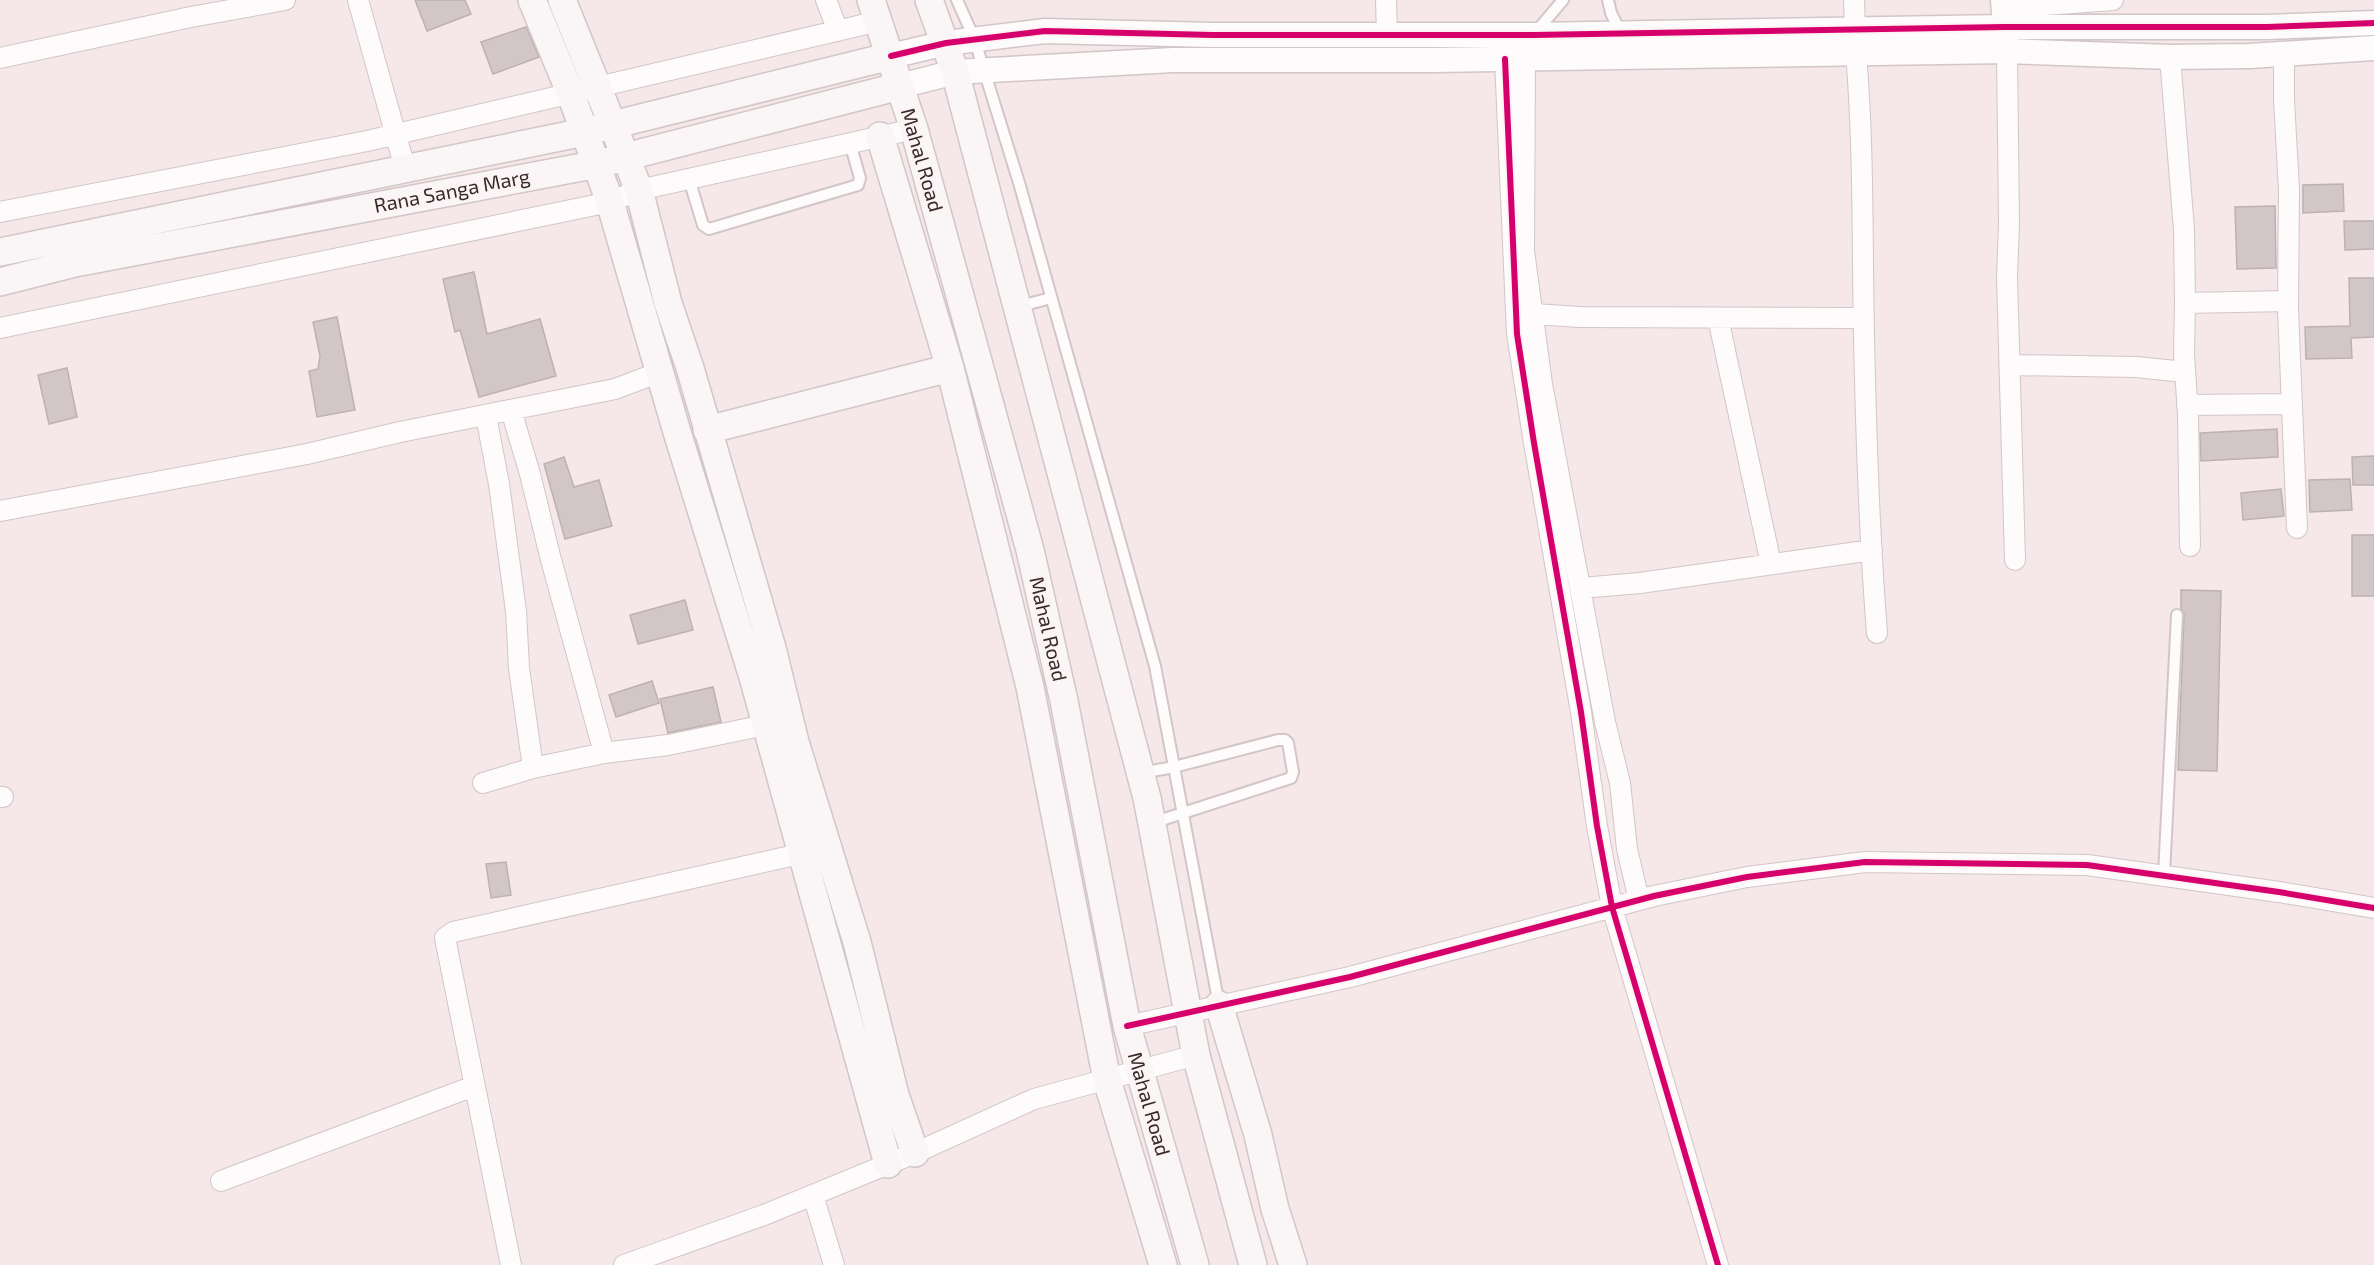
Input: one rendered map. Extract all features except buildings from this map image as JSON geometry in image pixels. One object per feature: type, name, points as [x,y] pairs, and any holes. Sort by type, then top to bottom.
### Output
[{"type":"main road","points":[[532,0],[570,92],[610,202],[804,853],[888,1164]]},
{"type":"main road","points":[[562,0],[639,190],[668,303],[690,368],[772,648],[795,742],[857,942],[895,1095],[915,1153]]},
{"type":"main road","points":[[929,0],[955,72],[1141,773],[1196,1054],[1253,1265]]},
{"type":"main road","name":"Mahal Road","points":[[875,11],[914,129],[1018,510],[1064,701],[1127,1026],[1195,1265]]},
{"type":"main road","name":"Rana Sanga Marg","points":[[0,252],[584,132],[891,56]]},
{"type":"main road","name":"Rana Sanga Marg","points":[[0,282],[75,263],[597,164],[900,86]]},
{"type":"main road","points":[[880,136],[950,368],[1030,687],[1107,1080],[1163,1265]]},
{"type":"main road","points":[[707,430],[950,368]]},
{"type":"main road","points":[[987,518],[1018,510]]},
{"type":"main road","points":[[1219,1005],[1258,1136],[1275,1209],[1293,1265]]},
{"type":"street","points":[[0,58],[188,8],[285,0]]},
{"type":"street","points":[[358,0],[405,168]]},
{"type":"street","points":[[826,0],[838,31]]},
{"type":"street","points":[[1386,0],[1387,35]]},
{"type":"street","points":[[1854,0],[1855,29]]},
{"type":"street","points":[[891,56],[974,38],[1045,31],[1213,35],[1533,35],[1855,29],[2113,0]]},
{"type":"street","points":[[0,212],[395,134],[838,31],[875,11]]},
{"type":"street","points":[[2003,12],[2267,27],[2374,23]]},
{"type":"street","points":[[2003,12],[2007,51],[2009,224],[2007,277],[2014,560]]},
{"type":"street","points":[[900,86],[955,72],[1173,60],[1515,59],[2007,51],[2170,57],[2284,54],[2374,48]]},
{"type":"street","points":[[1856,54],[1862,122],[1864,318],[1877,633]]},
{"type":"street","points":[[2284,54],[2289,190],[2288,301],[2291,404],[2298,528]]},
{"type":"street","points":[[2170,57],[2184,229],[2190,546]]},
{"type":"street","points":[[1515,59],[1524,251],[1544,395],[1605,722],[1620,783],[1627,849],[1639,900]]},
{"type":"street","points":[[1515,59],[1517,334],[1612,907],[1718,1265]]},
{"type":"street","points":[[0,327],[610,202],[639,190],[914,129]]},
{"type":"street","points":[[2185,303],[2288,301]]},
{"type":"street","points":[[1534,314],[1864,318]]},
{"type":"street","points":[[1718,318],[1771,564]]},
{"type":"street","points":[[2010,365],[2136,367],[2185,372]]},
{"type":"street","points":[[0,511],[307,454],[400,432],[615,388],[660,372]]},
{"type":"street","points":[[2187,405],[2291,404]]},
{"type":"street","points":[[511,410],[604,753]]},
{"type":"street","points":[[486,416],[499,484],[516,610],[521,679],[533,768]]},
{"type":"street","points":[[1581,588],[1640,583],[1872,550]]},
{"type":"street","points":[[483,783],[533,768],[604,753],[668,745],[765,725]]},
{"type":"street","points":[[512,1265],[445,938],[453,932],[804,853]]},
{"type":"street","points":[[1127,1026],[1350,977],[1639,900],[1747,877],[1865,862],[2087,865],[2279,891],[2374,908]]},
{"type":"street","points":[[624,1265],[764,1215],[915,1153],[1034,1099],[1196,1054]]},
{"type":"street","points":[[221,1181],[474,1086]]},
{"type":"street","points":[[813,1195],[834,1265]]},
{"type":"lane","points":[[957,0],[974,38],[1020,186],[1155,666],[1219,1005]]},
{"type":"lane","points":[[1533,35],[1563,0]]},
{"type":"lane","points":[[1608,0],[1611,13],[1621,33]]},
{"type":"lane","points":[[689,179],[703,225],[709,229],[858,185],[860,178],[850,143]]},
{"type":"lane","points":[[1017,307],[1051,298]]},
{"type":"lane","points":[[2164,875],[2177,615]]},
{"type":"lane","points":[[1141,773],[1174,767],[1278,740],[1285,740],[1288,743],[1293,772],[1291,778],[1286,781],[1152,823]]},
{"type":"cycle path","points":[[891,56],[946,43],[1045,31],[1213,35],[1533,35],[2004,27],[2267,27],[2374,23]]},
{"type":"cycle path","points":[[1505,59],[1517,334],[1581,712],[1597,826],[1612,907],[1718,1265]]},
{"type":"cycle path","points":[[1127,1026],[1350,977],[1654,896],[1747,877],[1865,862],[2087,865],[2374,908]]}]
